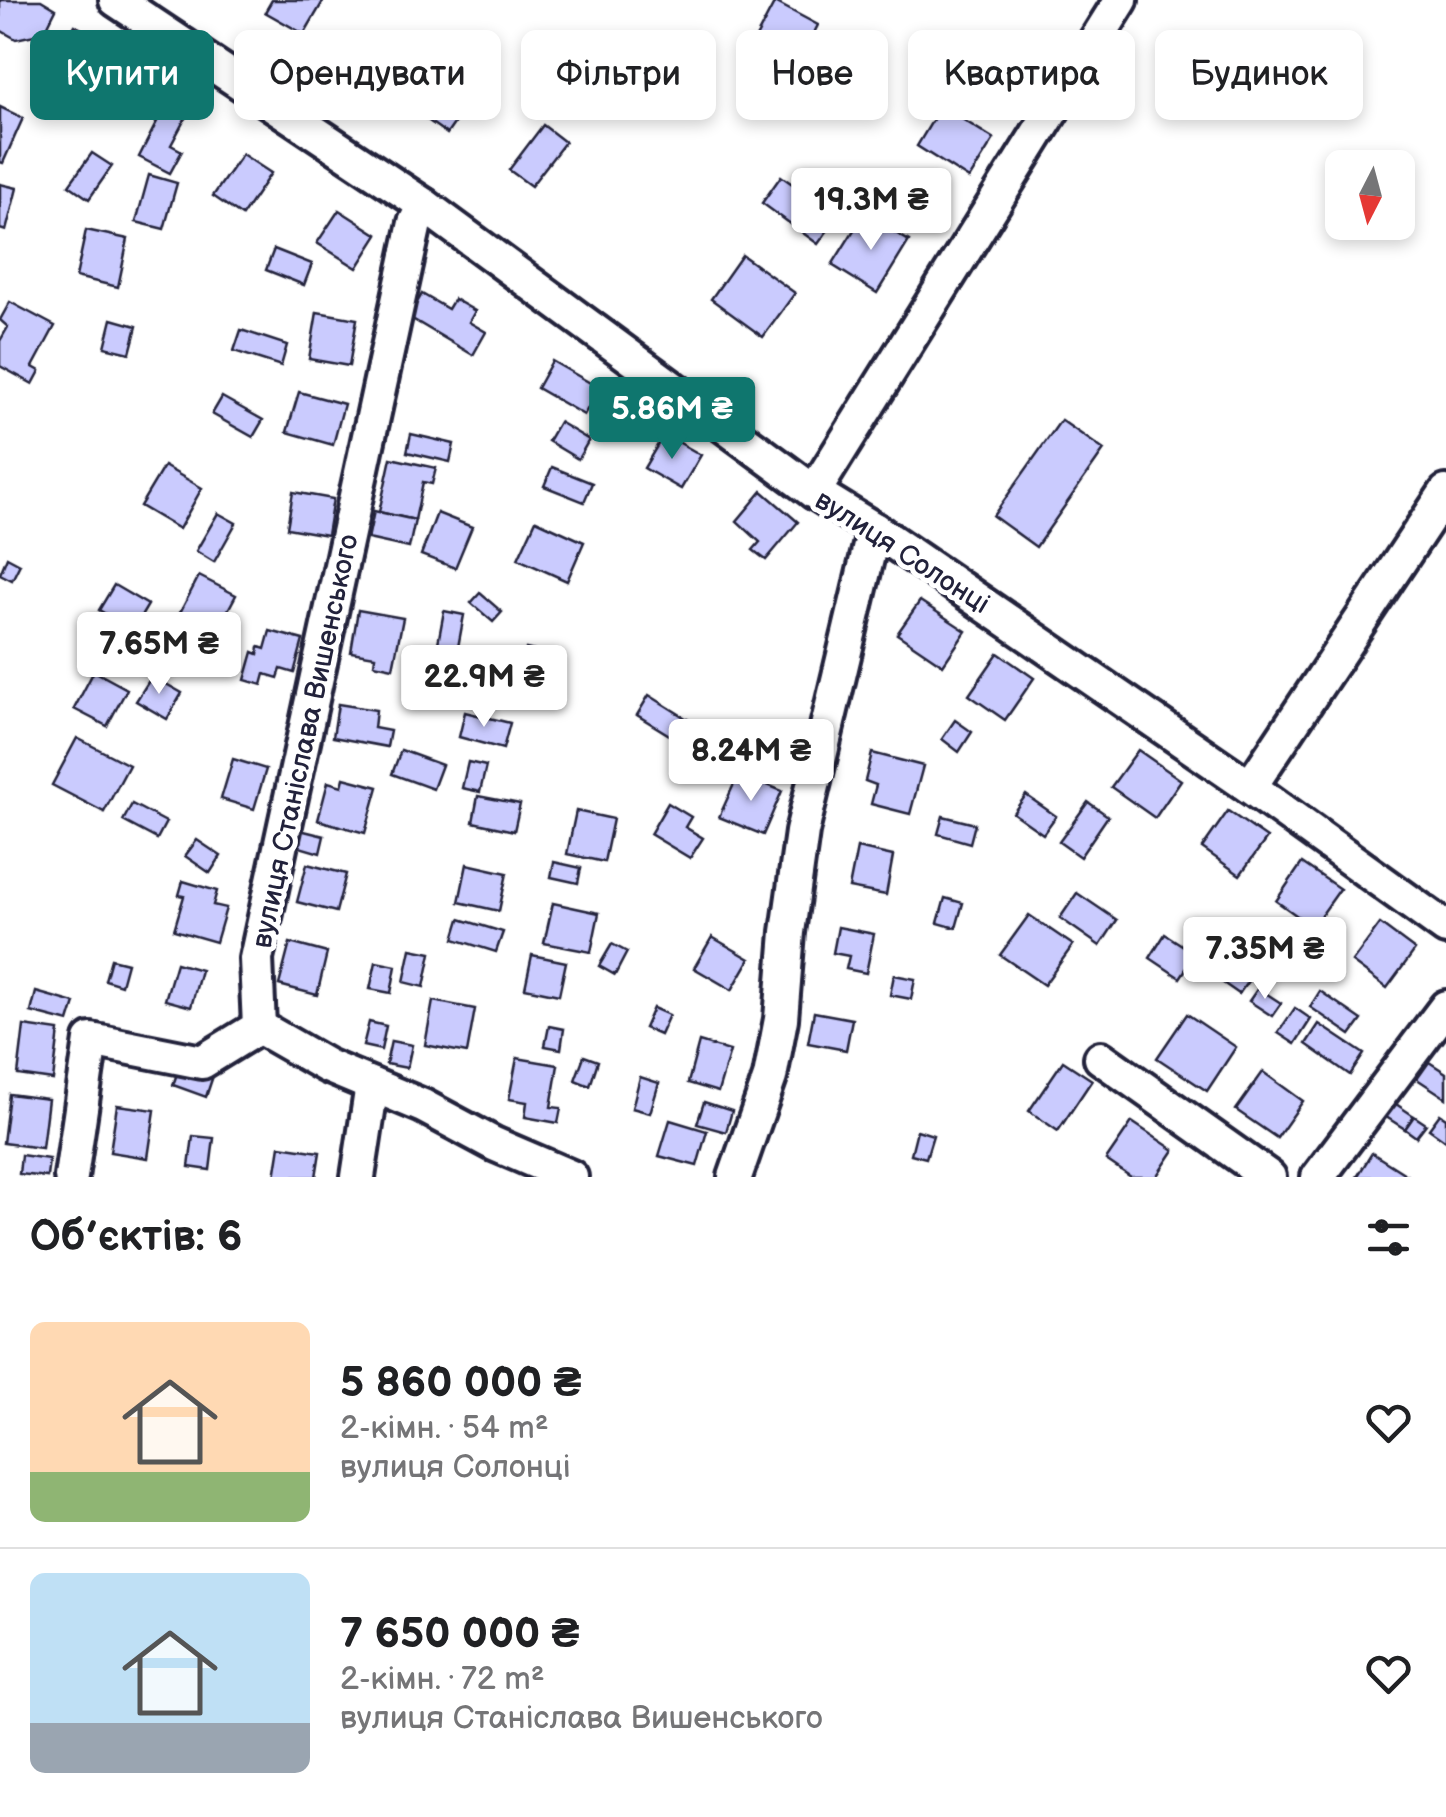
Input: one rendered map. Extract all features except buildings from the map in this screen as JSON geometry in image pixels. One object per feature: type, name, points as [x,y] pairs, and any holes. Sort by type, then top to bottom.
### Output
[{"type":"street","name":"вулиця Солонці","points":[[116,0],[424,205],[814,492],[874,528],[1250,786],[1446,928]]},
{"type":"street","points":[[814,492],[1122,0]]},
{"type":"street","name":"вулиця Станіслава Вишенського","points":[[259,1027],[256,959],[415,224],[424,205]]},
{"type":"street","points":[[1250,786],[1446,492]]},
{"type":"street","points":[[735,1177],[770,1077],[781,1019],[802,832],[874,528]]},
{"type":"street","points":[[1318,1177],[1446,1007]]},
{"type":"street","points":[[71,1177],[91,1040],[202,1062],[259,1027],[295,1050],[571,1177]]},
{"type":"street","points":[[1101,1058],[1269,1177]]},
{"type":"street","points":[[358,1177],[372,1084]]}]
